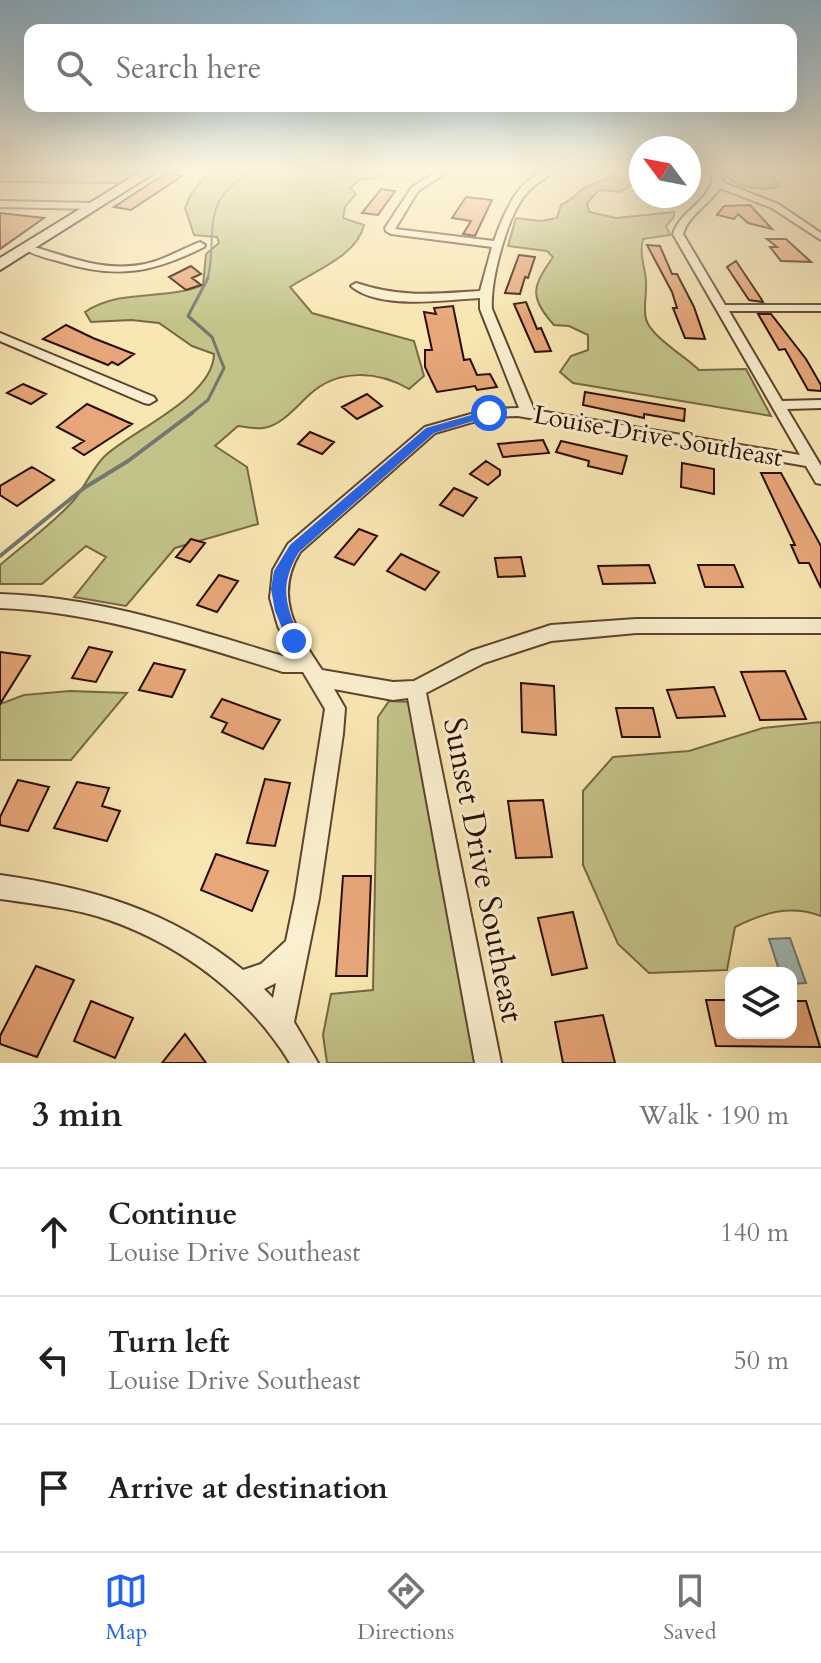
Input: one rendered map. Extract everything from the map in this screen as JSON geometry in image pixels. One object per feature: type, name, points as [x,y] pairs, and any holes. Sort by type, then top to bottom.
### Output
[{"type":"main road","points":[[0,265],[72,221]]},
{"type":"street","points":[[395,221],[391,231],[500,245]]},
{"type":"street","points":[[508,221],[485,294],[486,309],[528,413]]},
{"type":"street","points":[[682,221],[677,231],[821,479]]},
{"type":"street","points":[[796,221],[821,237]]},
{"type":"street","points":[[28,248],[87,268],[119,271],[161,264],[200,245]]},
{"type":"street","points":[[356,286],[361,290],[401,297],[485,294]]},
{"type":"street","points":[[723,308],[821,308]]},
{"type":"street","points":[[0,337],[149,400]]},
{"type":"street","points":[[779,405],[821,404]]},
{"type":"street","name":"Louise Drive Southeast","points":[[280,1024],[328,777],[335,717],[335,708],[282,611],[278,589],[281,571],[294,548],[430,430],[489,413],[528,413],[811,462]]},
{"type":"street","points":[[0,601],[31,600],[100,609],[283,664],[393,691],[416,689],[478,657],[551,633],[636,626],[821,626]]},
{"type":"street","name":"Sunset Drive Southeast","points":[[416,689],[488,1063]]},
{"type":"street","points":[[0,887],[105,907],[137,919],[193,949],[238,983],[280,1024],[305,1063]]},
{"type":"street","points":[[238,983],[257,982],[274,973],[296,948]]},
{"type":"green space","points":[[189,221],[351,221],[364,225],[360,236],[344,254],[290,287],[312,313],[414,341],[424,376],[409,389],[371,376],[345,376],[320,386],[276,424],[260,428],[238,426],[215,446],[247,467],[258,524],[175,548],[126,606],[74,597],[106,557],[86,546],[42,584],[0,584],[0,565],[66,509],[102,459],[187,398],[210,370],[214,354],[192,346],[159,323],[131,320],[91,322],[85,312],[113,300],[173,293],[203,285],[206,254],[219,243],[217,237],[194,235]]},
{"type":"green space","points":[[515,221],[671,221],[666,226],[670,235],[643,239],[645,315],[649,326],[699,370],[746,369],[771,416],[573,383],[560,372],[571,356],[588,350],[588,335],[569,326],[554,325],[540,306],[536,291],[553,257],[547,251],[508,246]]},
{"type":"green space","points":[[70,691],[127,693],[71,760],[0,760],[0,704],[24,695]]},
{"type":"green space","points":[[389,701],[412,702],[477,1063],[327,1063],[323,1035],[331,994],[373,990],[378,717]]},
{"type":"green space","points":[[821,722],[821,916],[798,911],[777,912],[735,927],[725,970],[649,973],[618,944],[583,865],[583,791],[613,757],[689,751],[763,728]]},
{"type":"water","points":[[790,938],[806,983],[797,984],[797,967],[778,967],[769,939]]},
{"type":"building","points":[[0,221],[40,221],[0,249]]},
{"type":"building","points":[[469,221],[482,221],[475,236],[463,234],[471,221]]},
{"type":"building","points":[[745,221],[764,221],[772,229]]},
{"type":"building","points":[[767,239],[786,239],[811,262],[781,261],[770,247],[777,247]]},
{"type":"building","points":[[647,245],[660,246],[672,274],[677,274],[694,307],[705,339],[685,338],[673,308],[677,308],[672,292]]},
{"type":"building","points":[[519,255],[535,257],[528,278],[525,277],[520,294],[505,293]]},
{"type":"building","points":[[736,261],[763,302],[749,300],[727,267]]},
{"type":"building","points":[[191,266],[201,274],[192,278],[201,285],[186,290],[169,277]]},
{"type":"building","points":[[526,302],[537,329],[541,328],[551,351],[535,352],[514,304]]},
{"type":"building","points":[[453,306],[464,360],[470,359],[477,375],[490,374],[497,387],[477,390],[475,386],[437,392],[425,367],[425,350],[432,350],[424,312],[436,314],[434,308]]},
{"type":"building","points":[[758,314],[771,314],[806,359],[821,385],[821,391],[808,390],[785,349],[779,350]]},
{"type":"building","points":[[66,325],[134,354],[118,365],[112,362],[108,365],[43,339]]},
{"type":"building","points":[[23,384],[46,394],[31,404],[7,393]]},
{"type":"building","points":[[585,392],[685,409],[684,421],[644,414],[644,418],[583,405]]},
{"type":"building","points":[[367,394],[382,406],[357,419],[342,407]]},
{"type":"building","points":[[87,404],[132,424],[84,455],[73,448],[84,441],[57,427]]},
{"type":"building","points":[[310,432],[334,442],[322,454],[298,444]]},
{"type":"building","points":[[543,440],[549,453],[503,457],[498,444]]},
{"type":"building","points":[[561,441],[627,456],[622,474],[588,466],[589,461],[556,452]]},
{"type":"building","points":[[486,461],[500,470],[500,475],[488,485],[470,474]]},
{"type":"building","points":[[682,463],[714,469],[714,494],[681,487]]},
{"type":"building","points":[[32,467],[54,480],[17,506],[0,495],[0,486]]},
{"type":"building","points":[[761,473],[781,473],[821,546],[821,588],[809,563],[799,563],[791,545],[795,545]]},
{"type":"building","points":[[454,488],[477,498],[463,516],[440,505]]},
{"type":"building","points":[[359,529],[377,536],[354,565],[335,557]]},
{"type":"building","points":[[191,539],[205,543],[190,562],[176,557]]},
{"type":"building","points":[[401,554],[439,572],[425,590],[387,571]]},
{"type":"building","points":[[521,557],[525,576],[498,577],[495,558]]},
{"type":"building","points":[[649,565],[655,583],[603,584],[598,566]]},
{"type":"building","points":[[698,565],[734,565],[743,587],[705,587]]},
{"type":"building","points":[[219,575],[238,581],[217,612],[197,605]]},
{"type":"building","points":[[89,647],[112,652],[96,682],[72,678]]},
{"type":"building","points":[[0,652],[30,656],[0,704]]},
{"type":"building","points":[[154,663],[185,670],[172,697],[139,690]]},
{"type":"building","points":[[785,671],[806,719],[760,720],[741,672]]},
{"type":"building","points":[[521,683],[554,686],[556,735],[522,732]]},
{"type":"building","points":[[714,687],[725,716],[677,718],[667,690]]},
{"type":"building","points":[[222,699],[280,720],[263,749],[222,732],[227,723],[211,717]]},
{"type":"building","points":[[616,708],[653,708],[660,737],[622,737]]},
{"type":"building","points":[[265,779],[290,783],[275,846],[247,843]]},
{"type":"building","points":[[18,780],[49,787],[28,831],[0,825],[0,817]]},
{"type":"building","points":[[77,782],[109,788],[102,806],[120,811],[107,841],[54,828]]},
{"type":"building","points":[[543,800],[552,857],[516,858],[508,801]]},
{"type":"building","points":[[216,854],[268,871],[252,911],[201,890]]},
{"type":"building","points":[[343,876],[371,876],[367,976],[336,976]]},
{"type":"building","points":[[573,912],[587,968],[552,975],[538,918]]},
{"type":"building","points":[[36,966],[74,980],[37,1057],[0,1044],[0,1036]]},
{"type":"building","points":[[706,1000],[725,1000],[725,1039],[797,1039],[797,1001],[806,1001],[820,1047],[716,1046]]},
{"type":"building","points":[[91,1001],[133,1018],[115,1058],[74,1041]]},
{"type":"building","points":[[603,1015],[615,1063],[563,1063],[555,1022]]},
{"type":"building","points":[[185,1034],[206,1063],[162,1063]]},
{"type":"waterway","points":[[207,280],[213,221]]},
{"type":"waterway","points":[[189,415],[208,400],[224,368],[212,337],[188,316],[207,280]]},
{"type":"waterway","points":[[0,556],[84,488],[128,461],[192,413]]},
{"type":"route","points":[[294,641],[282,611],[278,589],[281,571],[294,548],[430,430],[489,413]]}]
